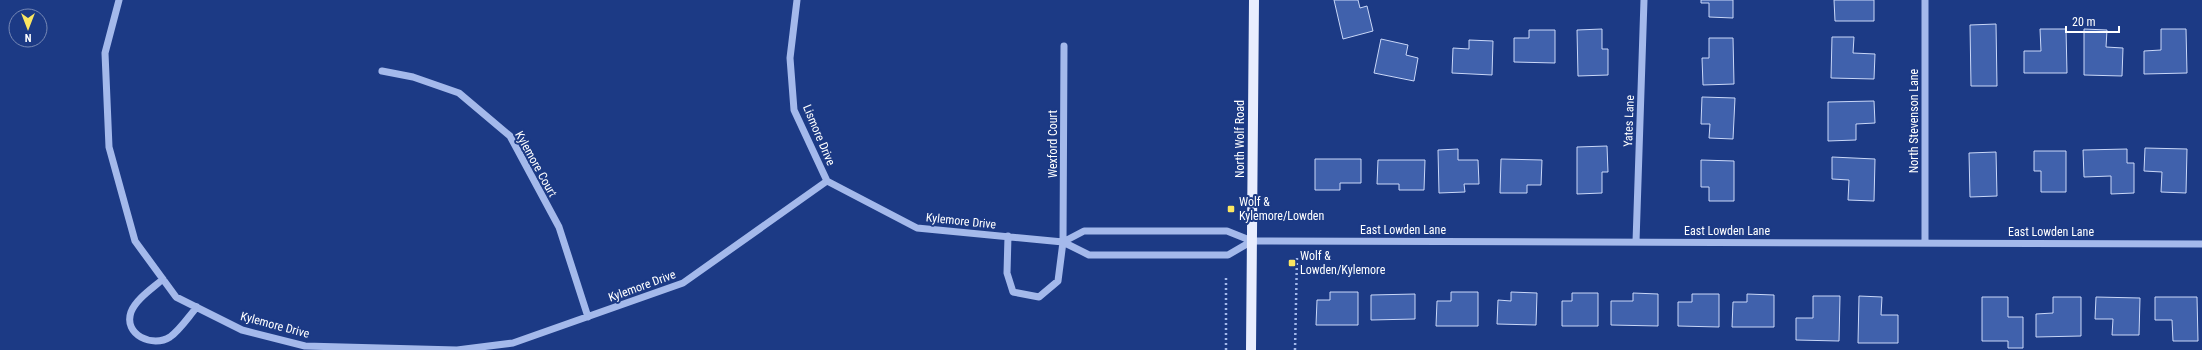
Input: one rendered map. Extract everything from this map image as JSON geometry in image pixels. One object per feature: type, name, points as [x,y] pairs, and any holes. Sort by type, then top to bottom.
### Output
[{"type":"main road","name":"North Wolf Road","points":[[1252,350],[1254,0]]},
{"type":"street","name":"Kylemore Drive","points":[[119,0],[105,53],[109,147],[135,241],[176,297],[242,330],[304,346],[456,350],[513,343],[683,283],[826,181],[917,228],[1063,242],[1089,255],[1228,255],[1252,241]]},
{"type":"street","name":"Lismore Drive","points":[[797,0],[790,58],[794,110],[826,181]]},
{"type":"street","name":"Yates Lane","points":[[1636,242],[1644,0]]},
{"type":"street","name":"North Stevenson Lane","points":[[1925,0],[1925,242]]},
{"type":"street","name":"Wexford Court","points":[[1008,236],[1006,273],[1013,292],[1039,297],[1058,281],[1063,242],[1064,46]]},
{"type":"street","name":"Kylemore Court","points":[[382,71],[413,77],[459,93],[510,136],[558,227],[588,317]]},
{"type":"street","points":[[1063,242],[1084,232],[1227,231],[1252,241]]},
{"type":"street","name":"East Lowden Lane","points":[[1252,241],[2202,244]]},
{"type":"street","points":[[163,279],[140,300],[131,313],[132,326],[137,334],[146,340],[155,342],[169,337],[198,307]]},
{"type":"path","points":[[1295,350],[1297,256]]},
{"type":"path","points":[[1226,276],[1226,350]]},
{"type":"building","points":[[1334,0],[1358,0],[1360,8],[1367,6],[1373,31],[1343,39]]},
{"type":"building","points":[[1701,0],[1733,0],[1733,18],[1709,17],[1709,3],[1701,3]]},
{"type":"building","points":[[1834,0],[1874,0],[1874,21],[1835,21]]},
{"type":"building","points":[[1996,24],[1997,86],[1971,86],[1970,25]]},
{"type":"building","points":[[1602,29],[1602,49],[1608,49],[1608,75],[1578,76],[1577,30]]},
{"type":"building","points":[[2040,29],[2066,29],[2067,73],[2024,73],[2024,51],[2041,51]]},
{"type":"building","points":[[2084,29],[2107,30],[2106,47],[2123,48],[2122,76],[2084,75]]},
{"type":"building","points":[[2161,29],[2186,29],[2187,73],[2144,74],[2144,51],[2161,50]]},
{"type":"building","points":[[1529,30],[1555,30],[1555,63],[1514,62],[1514,38],[1529,38]]},
{"type":"building","points":[[1832,37],[1854,37],[1853,53],[1875,54],[1874,79],[1831,78]]},
{"type":"building","points":[[1709,38],[1733,38],[1734,84],[1703,85],[1702,58],[1709,58]]},
{"type":"building","points":[[1381,39],[1408,45],[1406,55],[1418,58],[1414,81],[1374,73]]},
{"type":"building","points":[[1469,40],[1493,41],[1492,75],[1452,73],[1453,48],[1469,49]]},
{"type":"building","points":[[1702,97],[1735,98],[1733,139],[1709,138],[1710,124],[1701,124]]},
{"type":"building","points":[[1874,101],[1875,123],[1856,124],[1856,140],[1828,141],[1828,102]]},
{"type":"building","points":[[1607,146],[1608,172],[1602,172],[1602,193],[1577,194],[1577,147]]},
{"type":"building","points":[[2145,148],[2187,149],[2186,193],[2161,192],[2162,172],[2144,171]]},
{"type":"building","points":[[1458,149],[1458,160],[1478,160],[1479,184],[1464,184],[1465,192],[1439,193],[1438,150]]},
{"type":"building","points":[[2127,149],[2127,163],[2134,163],[2134,193],[2111,194],[2111,176],[2084,177],[2083,150]]},
{"type":"building","points":[[2034,151],[2066,151],[2066,192],[2041,192],[2041,171],[2034,171]]},
{"type":"building","points":[[1996,152],[1997,196],[1970,197],[1969,153]]},
{"type":"building","points":[[1832,157],[1875,159],[1874,201],[1848,200],[1849,180],[1832,179]]},
{"type":"building","points":[[1315,159],[1361,159],[1361,183],[1340,183],[1340,190],[1315,190]]},
{"type":"building","points":[[1501,159],[1542,160],[1541,185],[1527,185],[1527,193],[1500,193]]},
{"type":"building","points":[[1378,160],[1425,160],[1424,190],[1399,190],[1399,184],[1377,184]]},
{"type":"building","points":[[1701,160],[1734,161],[1734,201],[1709,201],[1709,187],[1701,187]]},
{"type":"building","points":[[1330,292],[1358,292],[1358,325],[1316,325],[1317,300],[1330,300]]},
{"type":"building","points":[[1451,292],[1478,292],[1478,326],[1436,326],[1437,301],[1451,301]]},
{"type":"building","points":[[1511,292],[1537,293],[1536,325],[1497,324],[1498,300],[1511,301]]},
{"type":"building","points":[[1572,293],[1598,293],[1598,326],[1562,326],[1562,301],[1572,301]]},
{"type":"building","points":[[1633,293],[1658,294],[1658,326],[1611,325],[1611,301],[1633,301]]},
{"type":"building","points":[[1415,294],[1415,319],[1371,320],[1371,295]]},
{"type":"building","points":[[1692,294],[1719,294],[1719,327],[1678,326],[1678,302],[1692,302]]},
{"type":"building","points":[[1747,294],[1774,295],[1774,327],[1732,327],[1733,302],[1747,302]]},
{"type":"building","points":[[1813,296],[1840,296],[1839,341],[1796,340],[1796,318],[1813,318]]},
{"type":"building","points":[[1859,296],[1882,297],[1881,315],[1898,315],[1898,343],[1858,343]]},
{"type":"building","points":[[1982,297],[2008,297],[2008,317],[2023,317],[2023,348],[2008,348],[2008,341],[1982,341]]},
{"type":"building","points":[[2053,297],[2081,297],[2081,336],[2036,337],[2036,314],[2053,313]]},
{"type":"building","points":[[2096,297],[2140,298],[2139,335],[2112,335],[2113,319],[2095,319]]},
{"type":"building","points":[[2155,297],[2197,297],[2198,341],[2173,341],[2172,320],[2155,320]]},
{"type":"place","name":"Wolf & Kylemore/Lowden","points":[[1231,209]]},
{"type":"place","name":"Wolf & Lowden/Kylemore","points":[[1292,263]]}]
